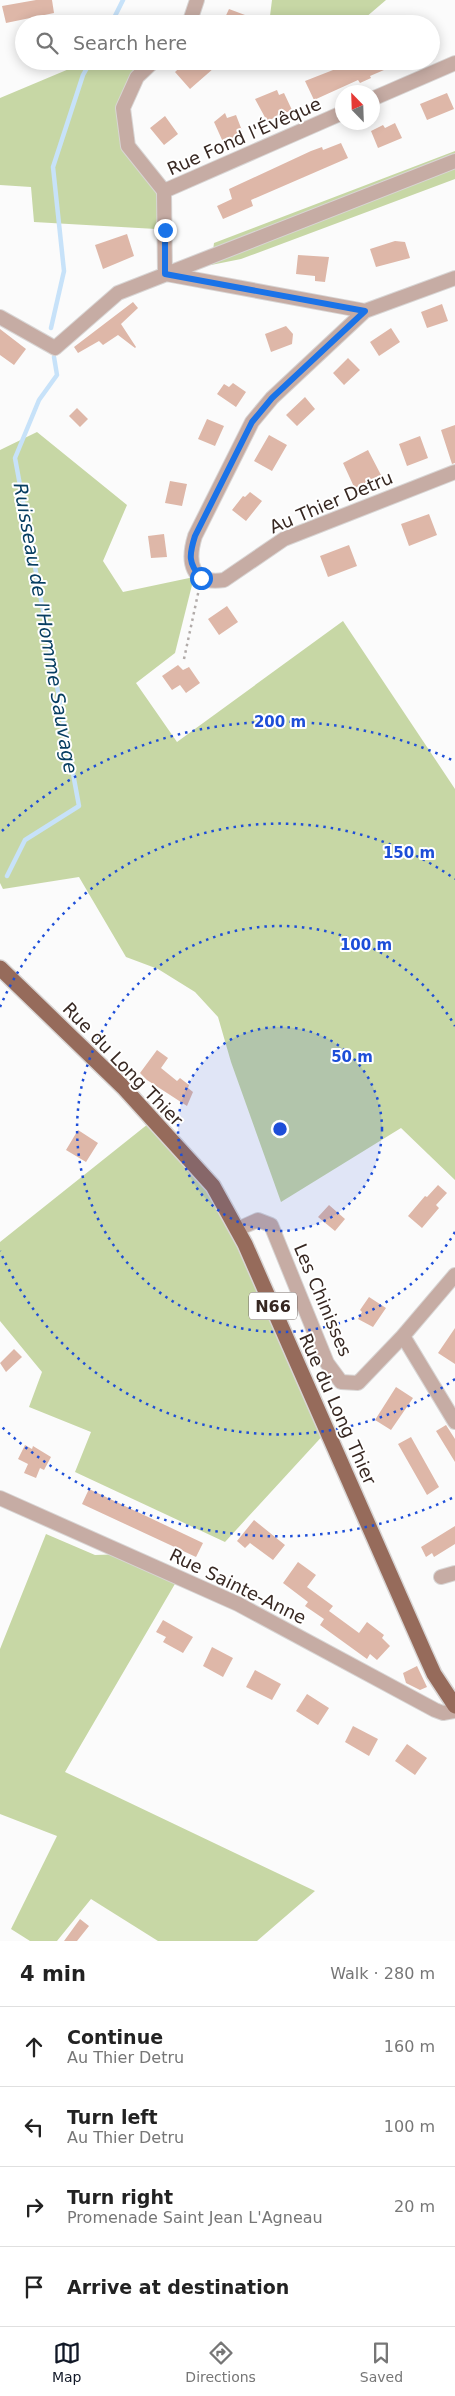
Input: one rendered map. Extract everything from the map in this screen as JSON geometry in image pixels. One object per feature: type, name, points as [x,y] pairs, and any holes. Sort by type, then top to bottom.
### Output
[{"type":"main road","name":"Rue du Long Thier","points":[[0,968],[123,1087],[213,1186],[238,1229],[434,1674],[455,1706]]},
{"type":"street","points":[[192,15],[197,0]]},
{"type":"street","points":[[440,70],[455,63]]},
{"type":"street","name":"Rue Fond l'Évêque","points":[[144,70],[136,77],[122,108],[128,146],[164,191],[335,116]]},
{"type":"street","points":[[380,96],[439,70]]},
{"type":"street","points":[[0,317],[55,348],[118,293],[455,161]]},
{"type":"street","points":[[164,191],[165,274]]},
{"type":"street","points":[[165,274],[365,311]]},
{"type":"street","points":[[201,578],[193,568],[190,553],[195,536],[252,422],[272,398],[365,311],[455,278]]},
{"type":"street","name":"Au Thier Detru","points":[[201,578],[213,582],[224,580],[284,540],[455,472]]},
{"type":"street","name":"Les Chinisses","points":[[238,1229],[258,1220],[271,1225],[327,1363],[341,1382],[358,1383],[403,1336],[455,1275]]},
{"type":"street","points":[[403,1336],[455,1422]]},
{"type":"street","name":"Rue Sainte-Anne","points":[[0,1498],[238,1604],[434,1710],[444,1713],[455,1711]]},
{"type":"street","points":[[441,1577],[455,1573]]},
{"type":"path","points":[[184,659],[201,578]]},
{"type":"green space","points":[[272,0],[386,0],[368,15],[270,15]]},
{"type":"green space","points":[[67,70],[138,70],[132,76],[126,149],[160,193],[156,229],[34,222],[31,187],[0,185],[0,98]]},
{"type":"green space","points":[[455,151],[455,179],[241,259],[211,265],[214,243]]},
{"type":"green space","points":[[37,432],[127,505],[103,561],[123,592],[194,577],[175,653],[136,683],[177,742],[343,621],[455,789],[455,1180],[401,1128],[281,1202],[231,1062],[218,1017],[195,992],[158,969],[126,957],[79,877],[3,889],[0,883],[0,450]]},
{"type":"green space","points":[[153,1120],[213,1186],[327,1431],[225,1542],[75,1472],[91,1432],[29,1407],[42,1372],[0,1321],[0,1242]]},
{"type":"green space","points":[[46,1534],[95,1555],[127,1554],[179,1577],[65,1772],[315,1891],[257,1941],[158,1941],[91,1899],[57,1941],[30,1941],[11,1929],[57,1836],[0,1814],[0,1649]]},
{"type":"building","points":[[36,0],[52,0],[54,13],[44,15],[15,15],[15,21],[6,23],[2,6]]},
{"type":"building","points":[[229,9],[245,15],[226,15]]},
{"type":"building","points":[[177,70],[212,70],[190,89],[175,72]]},
{"type":"building","points":[[333,70],[384,70],[360,83],[358,80],[347,85],[335,85],[335,90],[314,100],[305,81]]},
{"type":"building","points":[[277,90],[279,95],[284,93],[292,110],[267,121],[255,99]]},
{"type":"building","points":[[447,93],[454,109],[427,120],[420,104]]},
{"type":"building","points":[[225,113],[227,118],[236,115],[243,133],[223,142],[214,122]]},
{"type":"building","points":[[165,116],[178,134],[164,145],[150,128]]},
{"type":"building","points":[[395,123],[402,138],[378,148],[371,131],[380,130],[380,126],[383,125],[385,128]]},
{"type":"building","points":[[341,143],[348,158],[251,200],[253,206],[223,219],[217,206],[232,199],[229,189],[311,151],[322,147],[323,150]]},
{"type":"building","points":[[127,234],[134,256],[103,269],[95,245]]},
{"type":"building","points":[[395,241],[405,242],[410,258],[376,267],[370,249]]},
{"type":"building","points":[[298,255],[329,257],[325,282],[315,281],[315,276],[296,274]]},
{"type":"building","points":[[133,302],[138,308],[121,324],[135,348],[118,335],[103,345],[99,341],[78,353],[74,347]]},
{"type":"building","points":[[442,304],[448,321],[427,328],[421,312]]},
{"type":"building","points":[[286,326],[293,334],[292,344],[271,352],[265,334]]},
{"type":"building","points":[[391,328],[400,342],[379,356],[370,342]]},
{"type":"building","points":[[0,329],[26,349],[14,365],[0,355]]},
{"type":"building","points":[[348,358],[360,370],[344,385],[333,373]]},
{"type":"building","points":[[233,383],[246,392],[236,407],[217,394],[224,384],[229,387]]},
{"type":"building","points":[[305,397],[315,409],[297,426],[286,415]]},
{"type":"building","points":[[77,408],[88,419],[80,427],[69,416]]},
{"type":"building","points":[[207,419],[224,426],[215,446],[198,439]]},
{"type":"building","points":[[455,425],[455,463],[452,464],[441,430]]},
{"type":"building","points":[[269,435],[287,445],[272,471],[254,461]]},
{"type":"building","points":[[420,436],[428,458],[407,466],[399,444]]},
{"type":"building","points":[[368,450],[381,475],[355,489],[343,463]]},
{"type":"building","points":[[170,481],[187,484],[182,506],[165,503]]},
{"type":"building","points":[[250,492],[262,501],[246,521],[232,510],[243,496],[245,497]]},
{"type":"building","points":[[429,514],[437,535],[409,546],[401,524]]},
{"type":"building","points":[[164,534],[167,557],[151,558],[148,536]]},
{"type":"building","points":[[349,545],[357,566],[328,577],[320,556]]},
{"type":"building","points":[[227,606],[238,622],[219,635],[208,619]]},
{"type":"building","points":[[178,665],[183,670],[189,667],[200,683],[186,693],[180,685],[172,690],[162,676]]},
{"type":"building","points":[[157,1050],[168,1058],[161,1068],[177,1081],[180,1078],[189,1085],[188,1088],[193,1092],[187,1106],[147,1080],[140,1073]]},
{"type":"building","points":[[78,1130],[98,1143],[86,1162],[66,1150]]},
{"type":"building","points":[[438,1185],[447,1193],[436,1205],[439,1208],[422,1228],[408,1216],[425,1196],[427,1197]]},
{"type":"building","points":[[329,1205],[345,1219],[335,1231],[318,1217]]},
{"type":"building","points":[[369,1297],[386,1308],[373,1327],[358,1319],[362,1312],[360,1310]]},
{"type":"building","points":[[455,1328],[455,1364],[438,1353]]},
{"type":"building","points":[[14,1349],[22,1357],[6,1372],[0,1363]]},
{"type":"building","points":[[396,1387],[413,1398],[391,1430],[375,1420]]},
{"type":"building","points":[[446,1425],[455,1439],[455,1462],[436,1431]]},
{"type":"building","points":[[411,1437],[439,1487],[427,1495],[398,1444]]},
{"type":"building","points":[[25,1445],[32,1449],[33,1446],[51,1457],[44,1470],[40,1468],[36,1478],[24,1473],[28,1464],[18,1459]]},
{"type":"building","points":[[89,1489],[203,1543],[196,1557],[82,1504]]},
{"type":"building","points":[[254,1520],[285,1545],[273,1560],[250,1543],[245,1548],[237,1541]]},
{"type":"building","points":[[455,1526],[455,1544],[434,1557],[432,1553],[426,1557],[421,1547]]},
{"type":"building","points":[[298,1562],[316,1575],[307,1587],[333,1606],[329,1611],[359,1633],[367,1622],[384,1635],[382,1638],[390,1646],[377,1660],[370,1654],[367,1659],[320,1625],[324,1619],[305,1606],[308,1602],[283,1583]]},
{"type":"building","points":[[163,1620],[193,1637],[183,1653],[163,1642],[166,1637],[156,1632]]},
{"type":"building","points":[[212,1647],[233,1658],[223,1677],[203,1666]]},
{"type":"building","points":[[417,1666],[427,1687],[420,1690],[406,1683],[403,1673]]},
{"type":"building","points":[[255,1670],[281,1684],[272,1700],[246,1687]]},
{"type":"building","points":[[307,1694],[329,1708],[318,1725],[296,1711]]},
{"type":"building","points":[[353,1726],[378,1739],[369,1756],[345,1742]]},
{"type":"building","points":[[407,1744],[427,1758],[415,1775],[395,1761]]},
{"type":"building","points":[[80,1919],[89,1926],[77,1941],[64,1941]]},
{"type":"waterway","name":"Ruisseau de l'Homme Sauvage","points":[[116,15],[123,0]]},
{"type":"waterway","name":"Ruisseau de l'Homme Sauvage","points":[[51,328],[64,271],[53,167],[86,70]]},
{"type":"waterway","name":"Ruisseau de l'Homme Sauvage","points":[[7,876],[25,840],[79,806],[15,458],[39,400],[57,375],[54,357]]},
{"type":"route","points":[[165,230],[165,274],[365,311],[298,372],[272,398],[252,422],[195,536],[190,553],[193,568],[201,578]]}]
